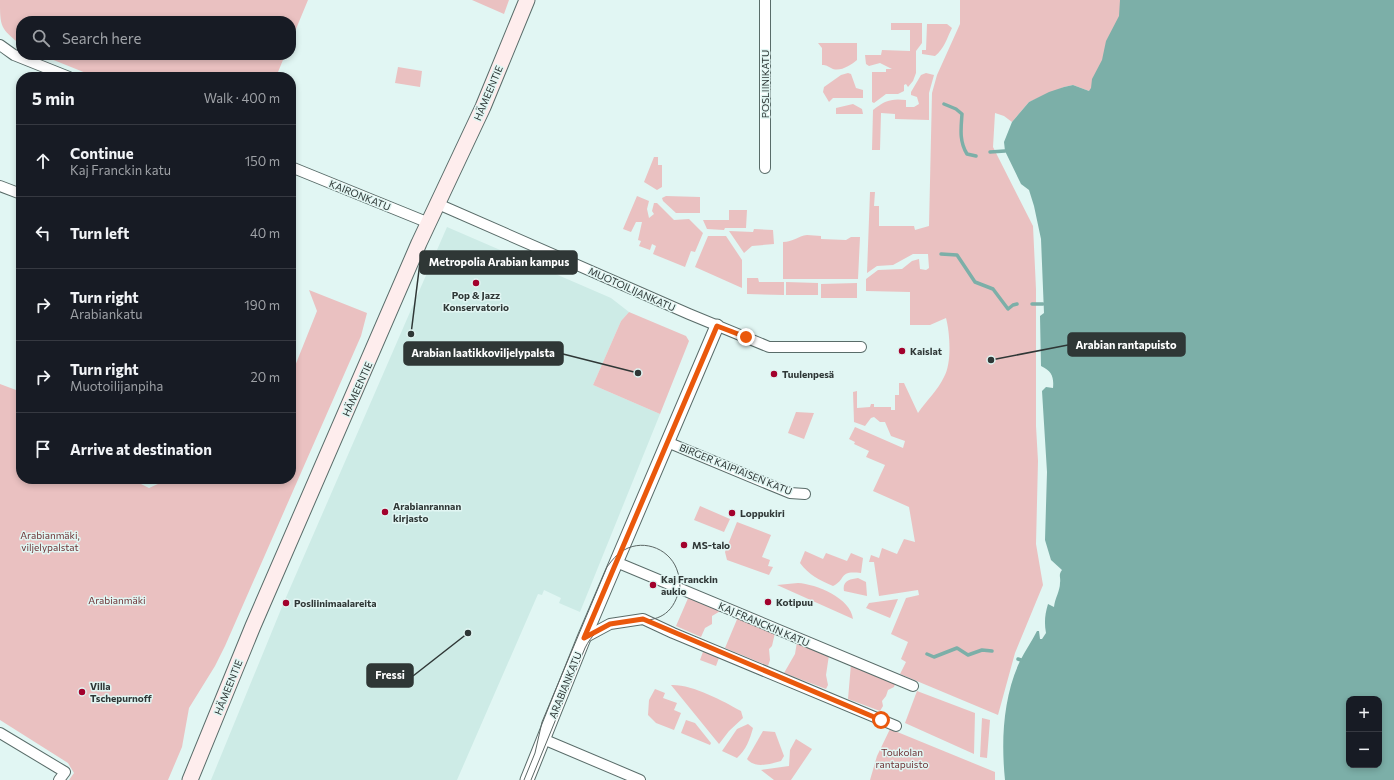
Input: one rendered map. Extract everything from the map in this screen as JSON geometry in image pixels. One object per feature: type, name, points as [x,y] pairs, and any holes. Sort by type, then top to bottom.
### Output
[{"type":"main road","name":"HÄMEENTIE","points":[[190,780],[253,626],[428,223],[483,107],[527,0]]},
{"type":"street","name":"POSLIINIKATU","points":[[765,0],[765,168]]},
{"type":"street","points":[[0,45],[16,56]]},
{"type":"street","points":[[26,60],[56,72]]},
{"type":"street","name":"KAIRONKATU","points":[[296,169],[428,223]]},
{"type":"street","points":[[0,186],[16,192]]},
{"type":"street","name":"MUOTOILIJANKATU","points":[[438,204],[768,347],[861,347]]},
{"type":"street","name":"ARABIANKATU","points":[[527,780],[584,638],[717,326]]},
{"type":"street","name":"BIRGER KAIPIAISEN KATU","points":[[667,442],[790,494],[805,494]]},
{"type":"street","name":"KAJ FRANCKIN KATU","points":[[616,562],[913,686]]},
{"type":"street","points":[[584,638],[610,624],[643,619],[896,726]]},
{"type":"street","points":[[0,733],[62,776]]},
{"type":"street","points":[[543,739],[640,780]]},
{"type":"shaded area","points":[[1120,0],[1394,0],[1394,780],[1005,780],[1003,750],[1005,719],[1010,689],[1020,661],[1037,631],[1039,631],[1040,639],[1042,639],[1046,633],[1045,622],[1048,604],[1054,607],[1062,570],[1051,560],[1045,540],[1047,472],[1042,391],[1046,387],[1053,388],[1053,378],[1050,372],[1041,366],[1040,316],[1044,313],[1041,239],[1029,190],[1021,184],[1005,151],[1004,142],[1012,122],[1029,102],[1049,92],[1073,85],[1089,91],[1091,88],[1092,79],[1102,60],[1106,41],[1119,16]]},
{"type":"shaded area","points":[[447,227],[611,298],[629,312],[621,321],[593,385],[660,414],[580,612],[559,603],[561,598],[544,590],[542,595],[538,594],[457,780],[211,780],[284,602]]},
{"type":"green space","points":[[0,0],[308,0],[296,29],[296,16],[16,16],[16,41],[5,30],[0,16]]},
{"type":"green space","points":[[472,0],[509,0],[504,14]]},
{"type":"green space","points":[[960,0],[1140,0],[1120,78],[1089,91],[1073,85],[1064,87],[1029,102],[1012,122],[1004,116],[995,113],[993,147],[1033,226],[1036,289],[1036,426],[1038,461],[1036,544],[1043,585],[1015,653],[998,715],[900,674],[906,662],[901,659],[908,642],[891,634],[906,598],[919,595],[918,590],[879,596],[874,562],[869,562],[871,555],[879,558],[882,548],[897,554],[904,539],[915,542],[909,507],[873,491],[885,465],[866,457],[869,451],[854,444],[855,442],[849,439],[855,427],[903,448],[905,441],[891,436],[885,422],[880,422],[874,417],[871,418],[865,426],[854,422],[853,392],[857,391],[857,408],[870,407],[871,404],[874,404],[874,407],[891,407],[891,410],[895,410],[895,395],[899,395],[899,383],[904,383],[918,413],[939,386],[947,371],[950,348],[946,318],[930,325],[910,325],[910,292],[866,291],[866,279],[878,270],[902,269],[912,261],[919,259],[920,269],[926,270],[929,268],[928,254],[913,254],[893,265],[877,266],[867,273],[870,192],[875,192],[874,206],[879,206],[879,226],[914,226],[915,230],[929,226],[932,93],[937,75],[960,24]]},
{"type":"green space","points":[[891,23],[922,23],[922,43],[916,51],[916,73],[913,81],[908,87],[906,84],[904,85],[904,91],[898,94],[886,94],[874,103],[872,102],[872,72],[886,72],[886,69],[892,69],[880,63],[869,66],[866,64],[865,55],[881,55],[882,50],[910,51],[910,30],[891,30]]},
{"type":"green space","points":[[927,24],[947,24],[952,28],[943,47],[935,56],[922,54],[922,50],[926,50]]},
{"type":"green space","points":[[818,43],[857,43],[857,60],[838,70],[822,65],[822,48]]},
{"type":"green space","points":[[54,60],[283,60],[278,72],[84,72]]},
{"type":"green space","points":[[398,67],[422,71],[420,87],[395,83]]},
{"type":"green space","points":[[848,73],[851,74],[856,88],[863,90],[863,98],[833,98],[829,102],[823,92],[824,87],[841,75]]},
{"type":"green space","points":[[926,73],[934,75],[929,93],[929,120],[895,119],[895,114],[881,113],[880,150],[872,150],[873,110],[884,102],[896,99],[906,100],[906,107],[914,107],[919,104],[917,97],[911,95],[911,92],[921,75]]},
{"type":"green space","points":[[853,104],[862,109],[863,114],[836,114],[836,108]]},
{"type":"green space","points":[[654,157],[658,157],[658,165],[662,165],[662,187],[657,190],[644,182]]},
{"type":"green space","points":[[637,196],[649,201],[647,209],[649,218],[654,214],[652,211],[654,203],[657,203],[674,220],[689,219],[703,233],[695,252],[691,251],[685,267],[653,254],[656,246],[652,244],[650,250],[639,246],[641,241],[638,240],[642,222],[636,222],[631,232],[623,229]]},
{"type":"green space","points":[[666,196],[700,197],[700,213],[676,213],[663,201],[662,198]]},
{"type":"green space","points":[[729,210],[747,210],[746,228],[725,228],[724,230],[707,229],[703,220],[729,220]]},
{"type":"green space","points":[[754,229],[773,230],[774,244],[752,246],[744,253],[729,231],[753,232]]},
{"type":"green space","points":[[807,235],[821,236],[821,239],[846,240],[851,237],[860,237],[858,279],[783,279],[783,242]]},
{"type":"green space","points":[[708,236],[726,236],[742,260],[742,288],[695,267]]},
{"type":"green space","points":[[747,278],[758,278],[759,282],[784,282],[784,295],[747,294]]},
{"type":"green space","points":[[786,282],[818,283],[818,295],[786,295]]},
{"type":"green space","points":[[857,283],[857,298],[821,298],[821,284]]},
{"type":"green space","name":"Arabianmäki","points":[[309,290],[367,313],[361,336],[225,646],[215,666],[189,708],[182,747],[168,780],[69,780],[74,773],[68,763],[0,720],[0,384],[16,390],[16,484],[141,484],[149,488],[158,484],[296,484],[296,364],[317,311]]},
{"type":"green space","points":[[629,312],[686,336],[689,341],[660,414],[593,385],[621,321]]},
{"type":"green space","points":[[796,412],[814,413],[804,439],[788,433]]},
{"type":"green space","points":[[700,506],[730,519],[724,532],[694,520]]},
{"type":"green space","points":[[737,522],[771,535],[762,557],[770,560],[768,566],[773,567],[769,575],[727,560],[725,552]]},
{"type":"green space","points":[[805,551],[823,559],[826,553],[847,561],[851,553],[863,558],[861,573],[854,572],[846,574],[833,586],[815,577],[800,563]]},
{"type":"green space","points":[[858,578],[866,582],[867,596],[844,591],[844,585],[847,581]]},
{"type":"green space","points":[[798,583],[814,586],[832,594],[846,605],[851,611],[853,619],[777,585]]},
{"type":"green space","points":[[689,596],[722,610],[712,616],[712,624],[705,628],[701,637],[676,626]]},
{"type":"green space","points":[[898,599],[890,618],[866,608],[869,603]]},
{"type":"green space","points":[[738,617],[775,633],[772,646],[769,649],[770,660],[768,666],[725,648]]},
{"type":"green space","points":[[797,642],[829,655],[826,675],[828,685],[826,689],[784,673],[795,654]]},
{"type":"green space","points":[[704,649],[720,655],[716,666],[700,660]]},
{"type":"green space","points":[[851,664],[898,684],[895,684],[894,687],[888,690],[882,701],[883,706],[880,711],[848,699]]},
{"type":"green space","points":[[671,685],[688,687],[716,698],[741,711],[743,718],[729,731],[719,744]]},
{"type":"green space","points":[[655,689],[665,693],[663,698],[677,703],[674,710],[681,713],[674,730],[656,723],[648,715],[649,700]]},
{"type":"green space","points":[[917,691],[975,713],[974,754],[905,723]]},
{"type":"green space","points":[[982,718],[990,720],[987,758],[980,757]]},
{"type":"green space","points":[[686,720],[695,723],[711,743],[710,745],[681,733]]},
{"type":"green space","points":[[748,724],[753,728],[747,744],[740,755],[737,758],[722,751],[737,729]]},
{"type":"green space","name":"Toukolan rantapuisto","points":[[890,729],[995,772],[995,780],[870,780],[877,756]]},
{"type":"green space","points":[[763,731],[775,732],[784,756],[781,761],[758,765],[747,759]]},
{"type":"green space","points":[[796,739],[812,749],[791,780],[774,780],[761,770],[789,766],[790,750]]},
{"type":"waterway","points":[[944,104],[956,109],[962,114],[961,134],[964,149],[967,154],[976,156]]},
{"type":"waterway","points":[[990,152],[1005,151]]},
{"type":"waterway","points":[[941,254],[957,255],[975,282],[993,289],[1008,309],[1017,304]]},
{"type":"waterway","points":[[1032,304],[1043,304]]},
{"type":"waterway","points":[[927,654],[934,657],[957,648],[968,655],[982,650],[992,651]]},
{"type":"tram line","points":[[524,780],[535,753],[542,722],[607,567],[619,553],[624,550],[640,545],[657,548],[670,558],[679,575],[680,589],[670,609],[660,617],[607,626],[595,634],[585,648],[531,780]]},
{"type":"place","name":"Pop & Jazz Konservatorio","points":[[476,283]]},
{"type":"place","name":"Metropolia Arabian kampus","points":[[411,334]]},
{"type":"place","name":"Kaislat","points":[[902,351]]},
{"type":"place","name":"Arabian rantapuisto","points":[[991,360]]},
{"type":"place","name":"Arabian laatikkoviljelypalsta","points":[[638,373]]},
{"type":"place","name":"Tuulenpesä","points":[[774,374]]},
{"type":"place","name":"Arabianrannan kirjasto","points":[[385,512]]},
{"type":"place","name":"Loppukiri","points":[[732,513]]},
{"type":"place","name":"MS-talo","points":[[684,545]]},
{"type":"place","name":"Kaj Franckin aukio","points":[[653,585]]},
{"type":"place","name":"Kotipuu","points":[[768,602]]},
{"type":"place","name":"Posliinimaalareita","points":[[286,603]]},
{"type":"place","name":"Fressi","points":[[468,633]]},
{"type":"place","name":"Villa Tschepurnoff","points":[[82,692]]},
{"type":"route","points":[[746,337],[717,326],[584,638],[610,624],[643,619],[881,720]]},
{"type":"park label","name":"Arabianmäki, viljelypalstat","points":[[50,540]]}]
